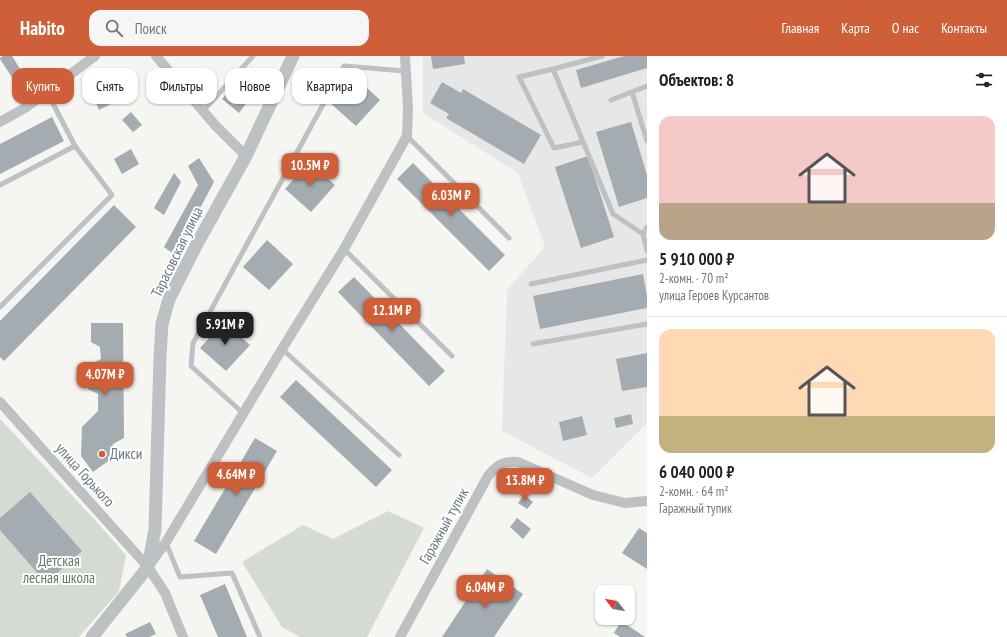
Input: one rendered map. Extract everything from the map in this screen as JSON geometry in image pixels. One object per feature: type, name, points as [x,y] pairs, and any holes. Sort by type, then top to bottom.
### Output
[{"type":"street","points":[[74,72],[95,56]]},
{"type":"street","points":[[156,56],[203,112],[246,156]]},
{"type":"street","name":"Тарасовская улица","points":[[92,637],[148,568],[155,529],[162,324],[169,298],[198,242],[246,156],[293,56]]},
{"type":"street","points":[[148,568],[166,542],[344,249],[407,136],[408,108],[405,56]]},
{"type":"street","points":[[0,122],[30,104]]},
{"type":"street","name":"улица Горького","points":[[0,402],[148,568],[165,593],[183,637]]},
{"type":"street","name":"Гаражный тупик","points":[[400,637],[488,476],[501,464],[508,461],[518,462],[593,495],[625,503],[647,500]]},
{"type":"lane","points":[[203,112],[253,56]]},
{"type":"lane","points":[[583,142],[554,148],[519,77],[600,56]]},
{"type":"lane","points":[[244,414],[191,366],[193,342],[344,66],[405,71]]},
{"type":"lane","points":[[554,69],[612,214],[643,234]]},
{"type":"lane","points":[[611,100],[647,86]]},
{"type":"lane","points":[[632,92],[647,141]]},
{"type":"lane","points":[[0,307],[112,195],[75,146],[53,104]]},
{"type":"lane","points":[[407,136],[509,238]]},
{"type":"lane","points":[[0,185],[75,146]]},
{"type":"lane","points":[[647,227],[643,234],[647,251]]},
{"type":"lane","points":[[344,249],[452,356]]},
{"type":"lane","points":[[531,284],[647,260]]},
{"type":"lane","points":[[533,344],[647,324]]},
{"type":"lane","points":[[282,349],[399,455]]},
{"type":"lane","points":[[166,542],[180,577],[232,572],[260,637]]},
{"type":"shaded area","points":[[423,56],[647,56],[647,423],[592,478],[502,431],[507,290],[545,247],[518,173],[423,113]]},
{"type":"green space","name":"Детская лесная школа","points":[[0,419],[126,555],[119,591],[79,637],[0,637]]},
{"type":"green space","points":[[388,511],[424,528],[367,637],[300,637],[282,627],[242,562],[303,525],[333,539]]},
{"type":"building","points":[[3,56],[12,56],[20,68],[12,68],[12,77],[0,59]]},
{"type":"building","points":[[431,56],[464,56],[465,64],[433,69]]},
{"type":"building","points":[[624,56],[647,56],[647,68],[581,88],[576,70]]},
{"type":"building","points":[[442,82],[461,93],[463,89],[541,135],[524,164],[446,118],[449,114],[430,103]]},
{"type":"building","points":[[367,88],[380,100],[356,126],[331,104],[367,104]]},
{"type":"building","points":[[96,104],[111,104],[99,110]]},
{"type":"building","points":[[228,104],[246,104],[239,113]]},
{"type":"building","points":[[131,112],[142,125],[133,132],[122,120]]},
{"type":"building","points":[[52,117],[64,141],[0,174],[0,144]]},
{"type":"building","points":[[631,122],[647,175],[647,198],[619,207],[596,132]]},
{"type":"building","points":[[131,149],[139,164],[122,174],[114,159]]},
{"type":"building","points":[[588,156],[614,237],[581,248],[555,167]]},
{"type":"building","points":[[199,158],[214,182],[175,255],[164,247],[198,185],[188,166]]},
{"type":"building","points":[[309,162],[335,185],[311,212],[285,189]]},
{"type":"building","points":[[413,163],[505,255],[489,271],[397,179]]},
{"type":"building","points":[[174,173],[181,182],[164,215],[154,208]]},
{"type":"building","points":[[114,205],[136,227],[4,361],[0,357],[0,321]]},
{"type":"building","points":[[267,240],[293,264],[269,290],[243,267]]},
{"type":"building","points":[[643,274],[647,296],[647,308],[540,329],[533,296]]},
{"type":"building","points":[[354,277],[445,371],[429,386],[338,292]]},
{"type":"building","points":[[224,322],[250,345],[226,371],[200,348]]},
{"type":"building","points":[[91,323],[123,323],[124,438],[113,444],[111,459],[93,472],[81,456],[82,427],[98,411],[98,394],[88,389],[89,365],[101,359],[100,347],[91,342]]},
{"type":"building","points":[[647,353],[647,387],[622,391],[616,359]]},
{"type":"building","points":[[296,380],[392,470],[376,487],[280,397]]},
{"type":"building","points":[[631,414],[633,424],[616,428],[614,418]]},
{"type":"building","points":[[582,416],[587,435],[563,441],[559,422]]},
{"type":"building","points":[[255,438],[277,451],[216,554],[194,541]]},
{"type":"building","points":[[30,492],[82,551],[46,583],[0,530],[0,518]]},
{"type":"building","points":[[524,495],[533,502],[527,509],[518,503]]},
{"type":"building","points":[[517,518],[531,529],[523,539],[510,527]]},
{"type":"building","points":[[639,528],[647,533],[647,569],[622,553]]},
{"type":"building","points":[[487,569],[523,594],[494,637],[442,637]]},
{"type":"building","points":[[225,584],[247,637],[218,637],[200,595]]},
{"type":"building","points":[[150,622],[156,634],[149,637],[127,637],[125,634]]},
{"type":"building","points":[[619,625],[627,625],[645,637],[620,637],[614,633]]},
{"type":"place","name":"Дикси","points":[[102,454]]}]
